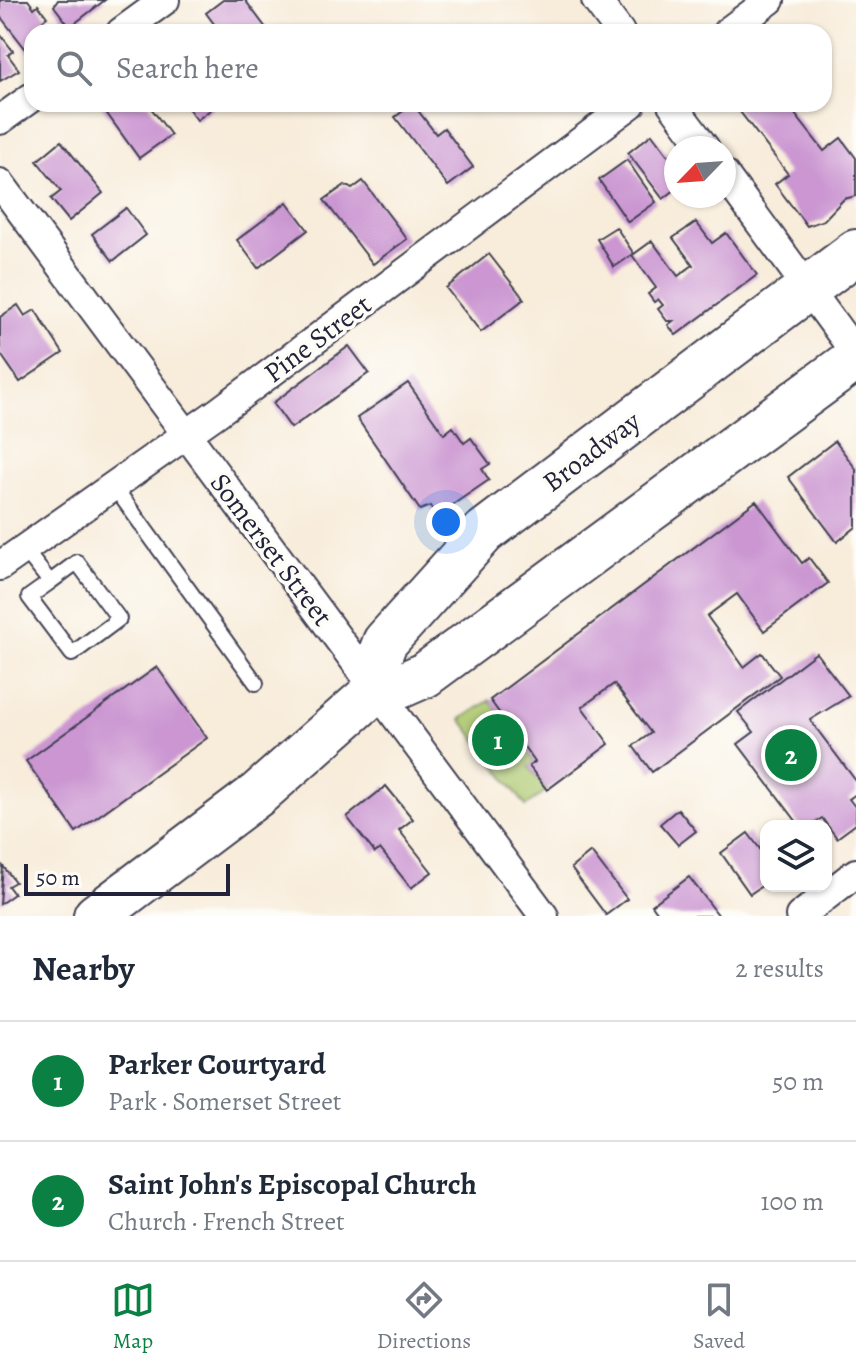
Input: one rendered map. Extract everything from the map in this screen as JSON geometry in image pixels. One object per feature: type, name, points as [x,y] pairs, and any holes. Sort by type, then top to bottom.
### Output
[{"type":"main road","name":"Broadway","points":[[376,690],[377,663],[385,642],[484,532],[856,252]]},
{"type":"main road","points":[[96,916],[258,794],[376,690],[400,686],[425,675],[856,356]]},
{"type":"street","points":[[132,24],[165,0]]},
{"type":"street","points":[[596,0],[614,24]]},
{"type":"street","points":[[738,24],[770,0]]},
{"type":"street","points":[[0,120],[24,103]]},
{"type":"street","name":"Pine Street","points":[[0,566],[186,433],[620,112]]},
{"type":"street","points":[[678,112],[696,136]]},
{"type":"street","name":"Somerset Street","points":[[0,183],[544,916]]},
{"type":"street","points":[[736,190],[856,356]]},
{"type":"street","points":[[800,916],[856,873]]},
{"type":"lane","points":[[113,485],[256,683]]},
{"type":"lane","points":[[24,549],[50,582]]},
{"type":"lane","points":[[77,562],[119,619],[72,654],[29,597],[50,582],[77,562]]},
{"type":"green space","points":[[490,700],[535,762],[529,767],[547,790],[526,806],[461,719]]},
{"type":"building","points":[[0,0],[28,0],[34,8],[38,5],[47,17],[43,20],[46,24],[24,24],[24,47],[0,16]]},
{"type":"building","points":[[58,0],[105,0],[74,24],[68,24],[54,6]]},
{"type":"building","points":[[223,0],[245,0],[263,24],[214,24],[206,13]]},
{"type":"building","points":[[0,34],[13,51],[8,55],[19,70],[0,81]]},
{"type":"building","points":[[106,112],[154,112],[171,135],[139,158]]},
{"type":"building","points":[[191,112],[208,112],[197,120]]},
{"type":"building","points":[[402,112],[419,112],[436,134],[444,128],[473,167],[448,186],[395,117]]},
{"type":"building","points":[[740,112],[793,112],[824,151],[841,138],[856,158],[856,196],[844,199],[824,220],[807,226],[775,184],[788,174]]},
{"type":"building","points":[[652,134],[664,150],[664,198],[663,199],[628,153]]},
{"type":"building","points":[[61,141],[103,193],[69,221],[51,199],[61,191],[37,161]]},
{"type":"building","points":[[627,160],[656,202],[628,222],[599,180]]},
{"type":"building","points":[[363,181],[407,239],[373,264],[324,200],[345,185],[352,189]]},
{"type":"building","points":[[287,202],[308,230],[258,268],[237,240]]},
{"type":"building","points":[[126,208],[146,235],[113,261],[92,234]]},
{"type":"building","points":[[696,222],[712,243],[726,233],[757,275],[676,335],[668,325],[673,321],[667,321],[658,309],[663,305],[658,299],[654,302],[648,294],[656,288],[632,255],[614,267],[597,239],[616,227],[634,254],[652,241],[678,276],[693,265],[673,238]]},
{"type":"building","points":[[489,254],[524,299],[481,332],[446,288]]},
{"type":"building","points":[[18,305],[25,316],[35,310],[63,353],[20,382],[0,353],[0,317]]},
{"type":"building","points":[[349,346],[369,373],[291,428],[273,403]]},
{"type":"building","points":[[408,383],[444,434],[453,427],[464,443],[471,438],[490,464],[482,469],[489,480],[436,516],[430,506],[420,510],[357,418]]},
{"type":"building","points":[[835,441],[856,469],[856,527],[837,542],[788,477]]},
{"type":"building","points":[[756,501],[802,563],[809,558],[828,583],[764,631],[737,594],[707,616],[744,667],[762,653],[780,676],[652,772],[633,746],[651,733],[614,684],[582,707],[609,744],[547,790],[529,766],[535,762],[490,700]]},
{"type":"building","points":[[816,653],[849,696],[810,720],[856,781],[856,794],[849,799],[856,808],[856,824],[837,838],[832,831],[832,820],[795,820],[738,744],[754,732],[738,712]]},
{"type":"building","points":[[157,667],[207,738],[76,832],[26,761]]},
{"type":"building","points":[[386,786],[413,819],[399,830],[432,872],[411,888],[380,849],[375,853],[347,817]]},
{"type":"building","points":[[678,809],[696,831],[678,845],[660,824]]},
{"type":"building","points":[[748,833],[760,849],[760,887],[750,894],[721,853]]},
{"type":"building","points":[[591,852],[627,899],[606,915],[571,868]]},
{"type":"building","points":[[3,866],[15,882],[8,886],[14,894],[0,904]]},
{"type":"building","points":[[689,877],[719,916],[660,916],[652,905]]},
{"type":"place","name":"Parker Courtyard","points":[[498,740]]},
{"type":"place","name":"Saint John's Episcopal Church","points":[[791,755]]}]
